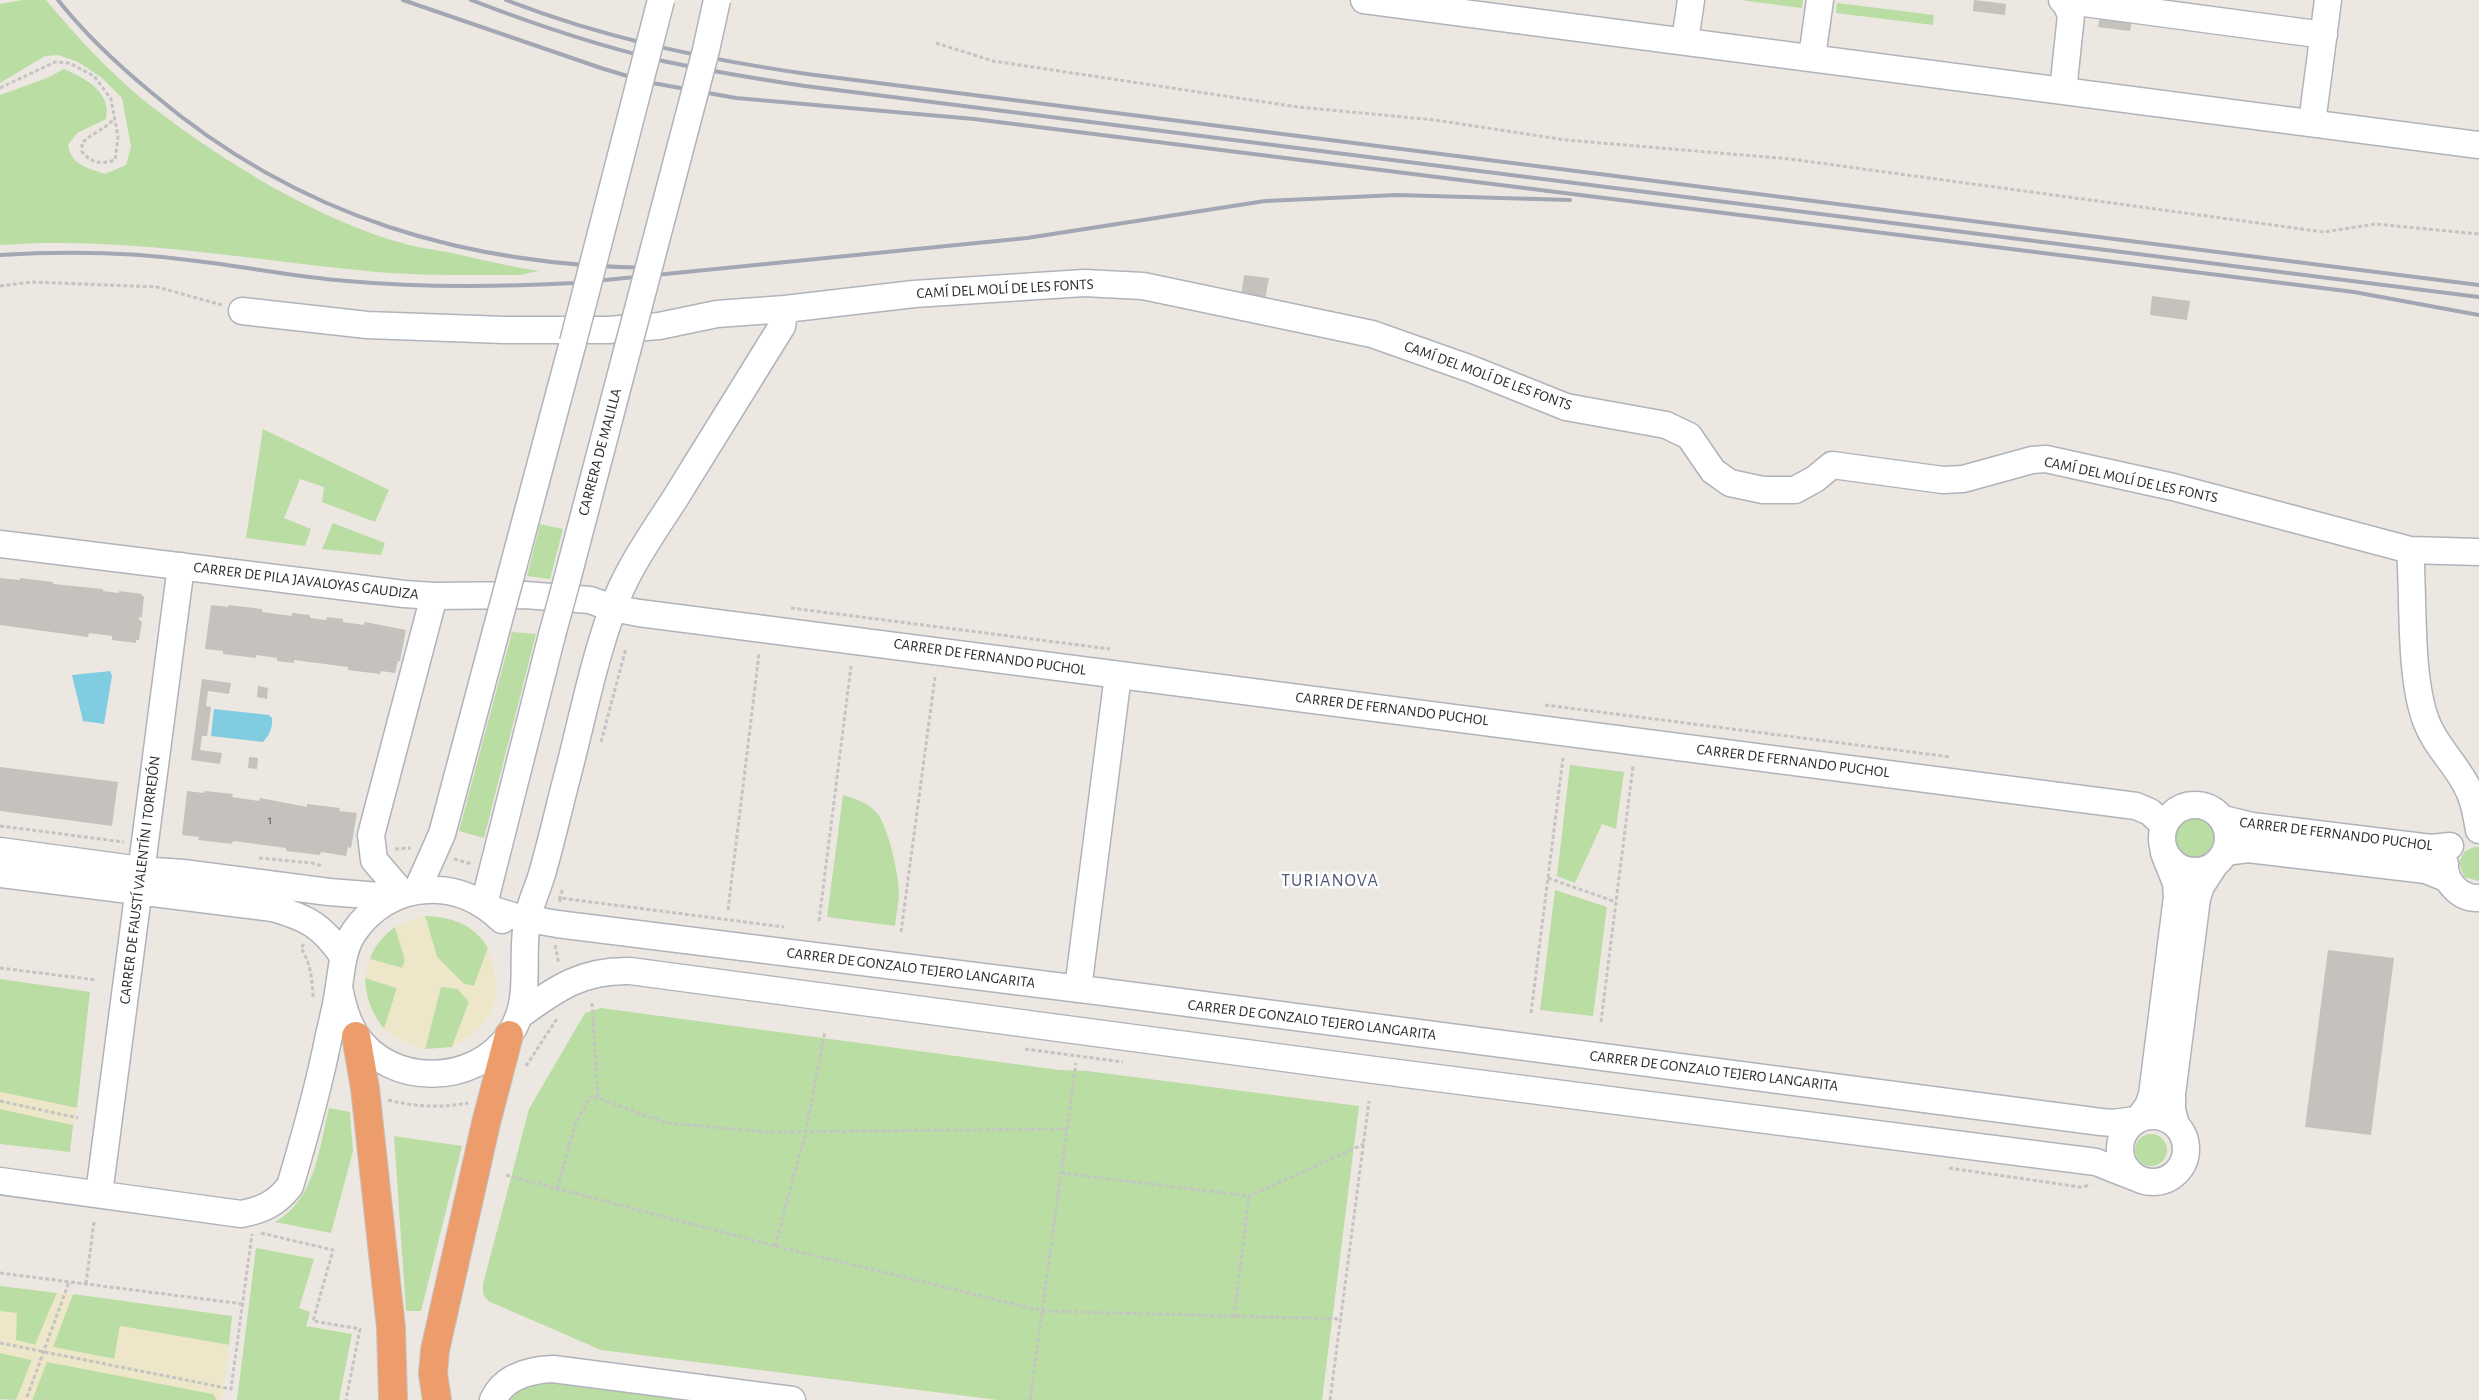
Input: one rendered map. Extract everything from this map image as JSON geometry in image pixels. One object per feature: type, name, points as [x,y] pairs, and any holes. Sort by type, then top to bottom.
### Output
[{"type":"highway","points":[[437,1400],[433,1374],[435,1350],[492,1099],[515,1025]]},
{"type":"highway","points":[[356,1036],[365,1088],[391,1328],[393,1400]]},
{"type":"street","points":[[0,1181],[241,1214],[260,1210],[280,1199],[290,1186],[322,1067],[339,987],[343,956],[354,932],[371,912],[404,894],[434,853],[442,834],[542,463],[661,0]]},
{"type":"street","name":"CARRERA DE MALILLA","points":[[487,907],[492,870],[566,580],[706,50],[717,0]]},
{"type":"street","points":[[1364,0],[2479,145]]},
{"type":"street","points":[[1685,41],[1691,0]]},
{"type":"street","points":[[1812,57],[1820,0]]},
{"type":"street","points":[[2063,0],[2071,16],[2063,91]]},
{"type":"street","points":[[2063,0],[2324,35]]},
{"type":"street","points":[[2312,123],[2328,0]]},
{"type":"street","name":"CAMÍ DEL MOLÍ DE LES FONTS","points":[[242,311],[367,325],[504,330],[608,330],[659,326],[717,314],[785,309],[914,294],[1029,285],[1143,286],[1372,334],[1471,369],[1566,407],[1666,425],[1689,436],[1713,471],[1730,483],[1763,490],[1795,490],[1815,479],[1832,465],[1943,480],[1963,479],[2032,460],[2046,459],[2173,487],[2410,550],[2479,552]]},
{"type":"street","points":[[515,1025],[526,991],[524,942],[527,919],[537,889],[612,608],[643,550],[782,326],[785,309]]},
{"type":"street","name":"CARRER DE PILA JAVALOYAS GAUDIZA","points":[[0,544],[434,596],[525,594],[590,600],[612,608]]},
{"type":"street","points":[[2410,550],[2417,685],[2426,721],[2438,746],[2465,783],[2474,803],[2479,830],[2462,835],[2450,846],[2445,857],[2445,868],[2448,879],[2464,895],[2479,898]]},
{"type":"street","name":"CARRER DE FAUSTÍ VALENTÍN I TORREJÓN","points":[[99,1194],[181,566]]},
{"type":"street","points":[[404,894],[374,860],[371,835],[434,596]]},
{"type":"street","name":"CARRER DE FERNANDO PUCHOL","points":[[612,608],[1119,662],[2136,806],[2150,812],[2164,825]]},
{"type":"street","points":[[1078,989],[1119,662]]},
{"type":"street","points":[[339,987],[344,1013],[356,1036],[377,1057],[404,1070],[433,1075],[462,1070],[489,1057],[515,1025],[566,983],[597,973],[630,971],[1364,1069],[2096,1162],[2134,1177],[2145,1181],[2157,1182],[2168,1179],[2176,1173],[2186,1154],[2183,1134],[2176,1125],[2172,1110],[2172,1094],[2197,898],[2201,886],[2229,840],[2228,829],[2223,819],[2211,809],[2196,804],[2184,806],[2174,811],[2164,825],[2161,842],[2176,883],[2177,897],[2152,1095],[2148,1106],[2121,1136],[2119,1147],[2120,1159],[2134,1177]]},
{"type":"street","name":"CARRER DE FERNANDO PUCHOL","points":[[2223,819],[2252,826],[2422,847],[2450,846]]},
{"type":"street","name":"CARRER DE FERNANDO PUCHOL","points":[[2219,859],[2248,849],[2426,870],[2448,879]]},
{"type":"street","points":[[0,851],[273,908],[305,918],[314,924],[325,933],[343,956]]},
{"type":"street","points":[[2164,853],[2180,869],[2192,872],[2203,871],[2219,859]]},
{"type":"street","points":[[0,874],[140,881],[183,872],[329,892],[404,894],[448,891],[463,894],[487,907],[506,925],[518,944],[524,966]]},
{"type":"street","name":"CARRER DE GONZALO TEJERO LANGARITA","points":[[487,907],[527,919],[557,924],[1078,989],[2101,1122],[2113,1123],[2137,1119]]},
{"type":"street","points":[[2137,1119],[2158,1116],[2176,1125]]},
{"type":"street","points":[[493,1400],[509,1381],[532,1370],[553,1369],[792,1400]]},
{"type":"street","points":[[701,1388],[727,1400]]},
{"type":"path","points":[[936,43],[993,60],[1298,107],[1435,120],[1566,140],[1790,159],[2324,232],[2375,224],[2479,234]]},
{"type":"path","points":[[0,88],[55,62],[69,63],[94,76],[111,99],[118,137],[114,160],[102,164],[92,162],[82,152],[82,142],[92,133],[107,127],[114,118]]},
{"type":"path","points":[[0,286],[31,282],[157,287],[242,311]]},
{"type":"path","points":[[781,606],[1119,662]]},
{"type":"path","points":[[599,750],[627,645]]},
{"type":"path","points":[[728,910],[759,654]]},
{"type":"path","points":[[819,921],[851,666]]},
{"type":"path","points":[[901,932],[935,678]]},
{"type":"path","points":[[1542,704],[1958,758]]},
{"type":"path","points":[[1531,1012],[1564,758]]},
{"type":"path","points":[[1601,1022],[1633,766]]},
{"type":"path","points":[[374,860],[401,847],[434,853],[492,870]]},
{"type":"path","points":[[1548,878],[1616,902]]},
{"type":"path","points":[[564,884],[560,898],[555,945],[566,983]]},
{"type":"path","points":[[537,889],[552,898],[560,898]]},
{"type":"path","points":[[313,1000],[311,974],[302,948],[314,924]]},
{"type":"path","points":[[0,968],[97,980]]},
{"type":"path","points":[[592,1003],[598,1098]]},
{"type":"path","points":[[522,1075],[559,1014]]},
{"type":"path","points":[[775,1246],[806,1131],[825,1031]]},
{"type":"path","points":[[1030,1400],[1076,1063]]},
{"type":"path","points":[[365,1088],[384,1099],[419,1107],[454,1106],[492,1099]]},
{"type":"path","points":[[558,1189],[576,1122],[591,1096],[666,1123],[767,1132],[1067,1129]]},
{"type":"path","points":[[0,1101],[78,1118]]},
{"type":"path","points":[[1330,1400],[1370,1101]]},
{"type":"path","points":[[1061,1173],[1249,1196],[1364,1144]]},
{"type":"path","points":[[506,1175],[775,1246],[1043,1311],[1341,1319]]},
{"type":"path","points":[[1234,1317],[1249,1196]]},
{"type":"path","points":[[86,1284],[94,1222]]},
{"type":"path","points":[[0,1343],[231,1389],[252,1231],[333,1250],[313,1321],[360,1329],[346,1400]]},
{"type":"path","points":[[0,1273],[243,1304]]},
{"type":"path","points":[[27,1397],[69,1282]]},
{"type":"green space","points":[[23,0],[46,0],[95,55],[150,105],[240,168],[307,205],[375,235],[409,245],[539,271],[519,275],[405,274],[138,246],[46,243],[0,245],[0,95],[47,78],[64,69],[95,87],[105,101],[107,109],[106,119],[77,133],[68,145],[73,157],[81,165],[105,174],[126,165],[131,147],[122,98],[102,78],[78,62],[58,55],[45,56],[0,83],[0,4]]},
{"type":"green space","points":[[1740,0],[1803,0],[1802,8]]},
{"type":"green space","points":[[1837,3],[1934,15],[1933,25],[1836,13]]},
{"type":"green space","points":[[263,429],[389,490],[375,522],[322,502],[324,487],[300,479],[284,518],[311,529],[305,546],[246,538]]},
{"type":"green space","points":[[333,523],[385,543],[381,555],[322,549]]},
{"type":"green space","points":[[540,524],[563,529],[550,579],[527,576]]},
{"type":"green space","points":[[512,632],[536,634],[484,838],[459,831]]},
{"type":"green space","points":[[1570,765],[1624,772],[1616,829],[1602,824],[1575,883],[1557,876]]},
{"type":"green space","points":[[843,795],[861,801],[874,809],[886,830],[893,852],[899,886],[895,926],[827,917]]},
{"type":"green space","points":[[2196,818],[2211,824],[2217,839],[2211,854],[2196,860],[2181,854],[2175,839],[2181,824]]},
{"type":"green space","points":[[2474,847],[2479,847],[2479,881],[2464,877],[2459,862],[2464,852]]},
{"type":"green space","points":[[1555,890],[1607,907],[1593,1016],[1540,1010]]},
{"type":"green space","points":[[425,916],[444,918],[461,923],[476,933],[488,948],[474,986],[464,984],[437,957]]},
{"type":"green space","points":[[395,927],[405,960],[402,968],[370,959],[380,941]]},
{"type":"green space","points":[[365,978],[397,988],[384,1029],[370,1005]]},
{"type":"green space","points":[[0,979],[90,992],[77,1108],[0,1092]]},
{"type":"green space","points":[[441,986],[458,989],[469,1002],[452,1047],[425,1049]]},
{"type":"green space","points":[[601,1008],[1059,1070],[1087,1071],[1359,1106],[1322,1400],[998,1400],[601,1350],[488,1301],[483,1294],[483,1284],[529,1109],[585,1013]]},
{"type":"green space","points":[[329,1108],[350,1112],[353,1151],[331,1233],[275,1222],[299,1200],[307,1187],[318,1156]]},
{"type":"green space","points":[[0,1109],[73,1125],[70,1152],[0,1144]]},
{"type":"green space","points":[[2151,1134],[2157,1135],[2162,1139],[2166,1144],[2166,1156],[2162,1161],[2157,1165],[2151,1166],[2145,1165],[2140,1161],[2136,1156],[2135,1150],[2136,1144],[2140,1139],[2145,1135]]},
{"type":"green space","points":[[394,1136],[462,1146],[421,1311],[406,1311]]},
{"type":"green space","points":[[256,1248],[314,1259],[299,1308],[310,1312],[306,1326],[352,1334],[339,1400],[237,1400]]},
{"type":"green space","points":[[0,1286],[57,1293],[35,1345],[16,1340],[0,1311]]},
{"type":"green space","points":[[73,1294],[232,1316],[229,1345],[120,1326],[115,1359],[52,1347]]},
{"type":"green space","points":[[0,1353],[32,1360],[16,1400],[0,1399]]},
{"type":"green space","points":[[46,1361],[213,1394],[217,1400],[32,1400]]},
{"type":"green space","points":[[542,1381],[706,1400],[505,1400],[521,1386]]},
{"type":"sand","points":[[425,916],[437,957],[464,984],[474,986],[488,948],[493,965],[495,994],[493,1006],[488,1017],[467,1038],[452,1047],[469,1002],[458,989],[441,987],[425,1049],[408,1044],[384,1029],[397,988],[365,978],[370,959],[402,968],[405,960],[395,927]]},
{"type":"sand","points":[[0,1092],[77,1108],[73,1125],[0,1109]]},
{"type":"sand","points":[[57,1293],[73,1294],[53,1347],[114,1359],[120,1326],[229,1345],[222,1400],[217,1400],[213,1394],[47,1362],[32,1400],[16,1400],[32,1360],[0,1353],[0,1311],[17,1313],[16,1340],[35,1345]]},
{"type":"water","points":[[110,671],[112,676],[104,724],[83,721],[72,675]]},
{"type":"water","points":[[214,709],[269,715],[272,718],[270,731],[263,742],[211,736]]},
{"type":"building","points":[[1974,0],[2006,4],[2005,15],[1973,11]]},
{"type":"building","points":[[2100,16],[2132,20],[2130,31],[2098,27]]},
{"type":"building","points":[[1244,275],[1269,278],[1265,299],[1241,296]]},
{"type":"building","points":[[2152,296],[2190,301],[2187,320],[2150,315]]},
{"type":"building","points":[[0,578],[20,580],[20,578],[53,582],[53,584],[103,589],[103,591],[142,594],[144,596],[142,617],[139,617],[139,620],[142,621],[139,640],[136,640],[136,643],[112,640],[112,636],[89,633],[88,637],[0,625]]},
{"type":"building","points":[[211,605],[262,609],[262,612],[292,616],[292,613],[310,615],[310,618],[326,620],[327,617],[343,619],[343,622],[364,625],[365,622],[406,630],[400,661],[398,661],[395,673],[381,671],[380,674],[348,670],[348,667],[294,660],[294,663],[277,661],[277,658],[256,655],[256,658],[223,654],[223,651],[205,649]]},
{"type":"building","points":[[202,679],[231,683],[229,694],[208,691],[206,706],[211,707],[207,736],[202,736],[200,750],[222,753],[220,764],[191,760]]},
{"type":"building","points":[[258,686],[268,688],[267,699],[257,697]]},
{"type":"building","points":[[249,757],[258,758],[257,769],[248,768]]},
{"type":"building","points":[[0,767],[118,782],[112,826],[0,811]]},
{"type":"building","points":[[187,791],[233,794],[232,797],[259,801],[260,798],[307,807],[307,804],[340,808],[339,811],[357,813],[351,848],[348,847],[346,856],[321,852],[320,855],[286,851],[286,848],[233,841],[232,844],[198,840],[199,837],[182,835]]},
{"type":"building","points":[[2328,950],[2394,958],[2371,1135],[2305,1127]]},
{"type":"railway","points":[[58,0],[102,49],[152,93],[208,136],[266,173],[327,203],[389,227],[453,245],[519,258],[588,265],[658,268]]},
{"type":"railway","points":[[403,0],[647,82],[736,98],[974,119],[2354,292],[2479,315]]},
{"type":"railway","points":[[471,0],[518,18],[615,49],[663,61],[805,86],[2479,297]]},
{"type":"railway","points":[[506,0],[579,25],[654,46],[807,74],[2479,285]]},
{"type":"railway","points":[[0,255],[49,253],[124,254],[173,258],[310,277],[376,283],[432,286],[518,285],[575,283],[1027,238],[1265,201],[1397,195],[1570,200]]},
{"type":"district","name":"TURIANOVA","points":[[1330,881]]}]
